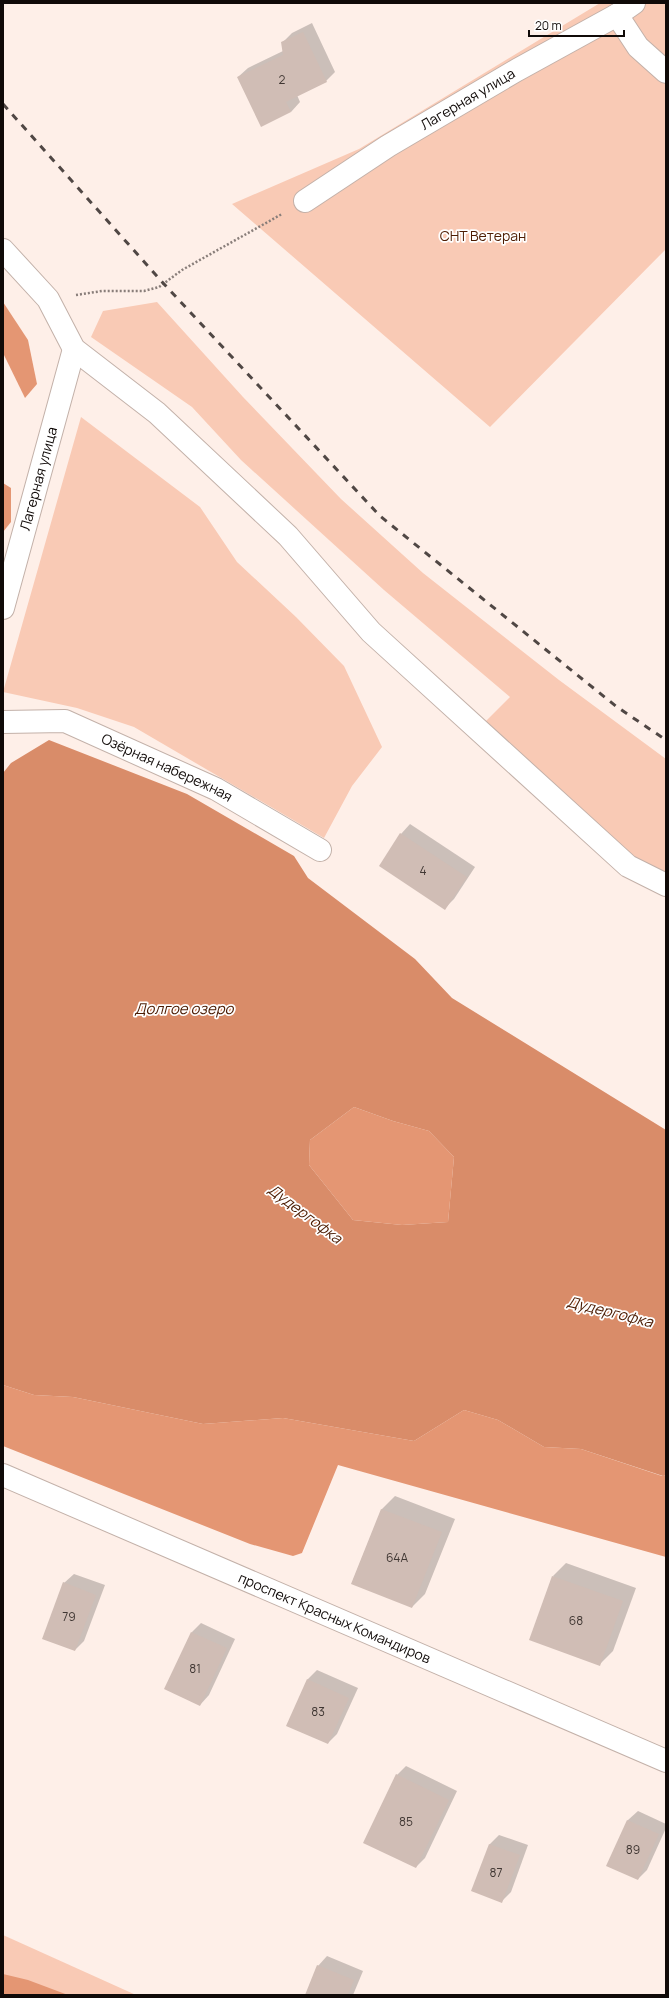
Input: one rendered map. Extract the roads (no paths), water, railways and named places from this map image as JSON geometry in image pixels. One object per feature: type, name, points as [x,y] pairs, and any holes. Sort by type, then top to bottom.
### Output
[{"type":"street","points":[[626,9],[638,47],[666,72]]},
{"type":"street","name":"Лагерная улица","points":[[305,201],[388,146],[517,70],[626,9]]},
{"type":"street","points":[[3,250],[48,299],[74,349],[157,413],[282,530],[372,632],[628,866],[666,885]]},
{"type":"street","name":"Лагерная улица","points":[[3,608],[74,349]]},
{"type":"street","name":"Озёрная набережная","points":[[3,722],[65,720],[216,789],[320,850]]},
{"type":"street","name":"проспект Красных Командиров","points":[[3,1475],[666,1761]]},
{"type":"water","name":"Долгое озеро","points":[[49,740],[187,794],[294,856],[308,878],[415,959],[452,998],[666,1130],[666,1475],[663,1476],[581,1449],[544,1447],[498,1420],[464,1410],[414,1441],[283,1418],[203,1424],[73,1397],[34,1395],[3,1385],[3,773],[11,763]],"holes":[[[354,1107],[393,1121],[429,1131],[454,1157],[448,1222],[402,1225],[353,1220],[309,1165],[310,1140]]]},
{"type":"railway","points":[[3,104],[164,284],[380,516],[617,707],[666,740]]},
{"type":"park label","name":"СНТ Ветеран","points":[[483,236]]},
{"type":"water label","name":"Дудергофка","points":[[305,1214]]},
{"type":"water label","name":"Дудергофка","points":[[610,1312]]}]
